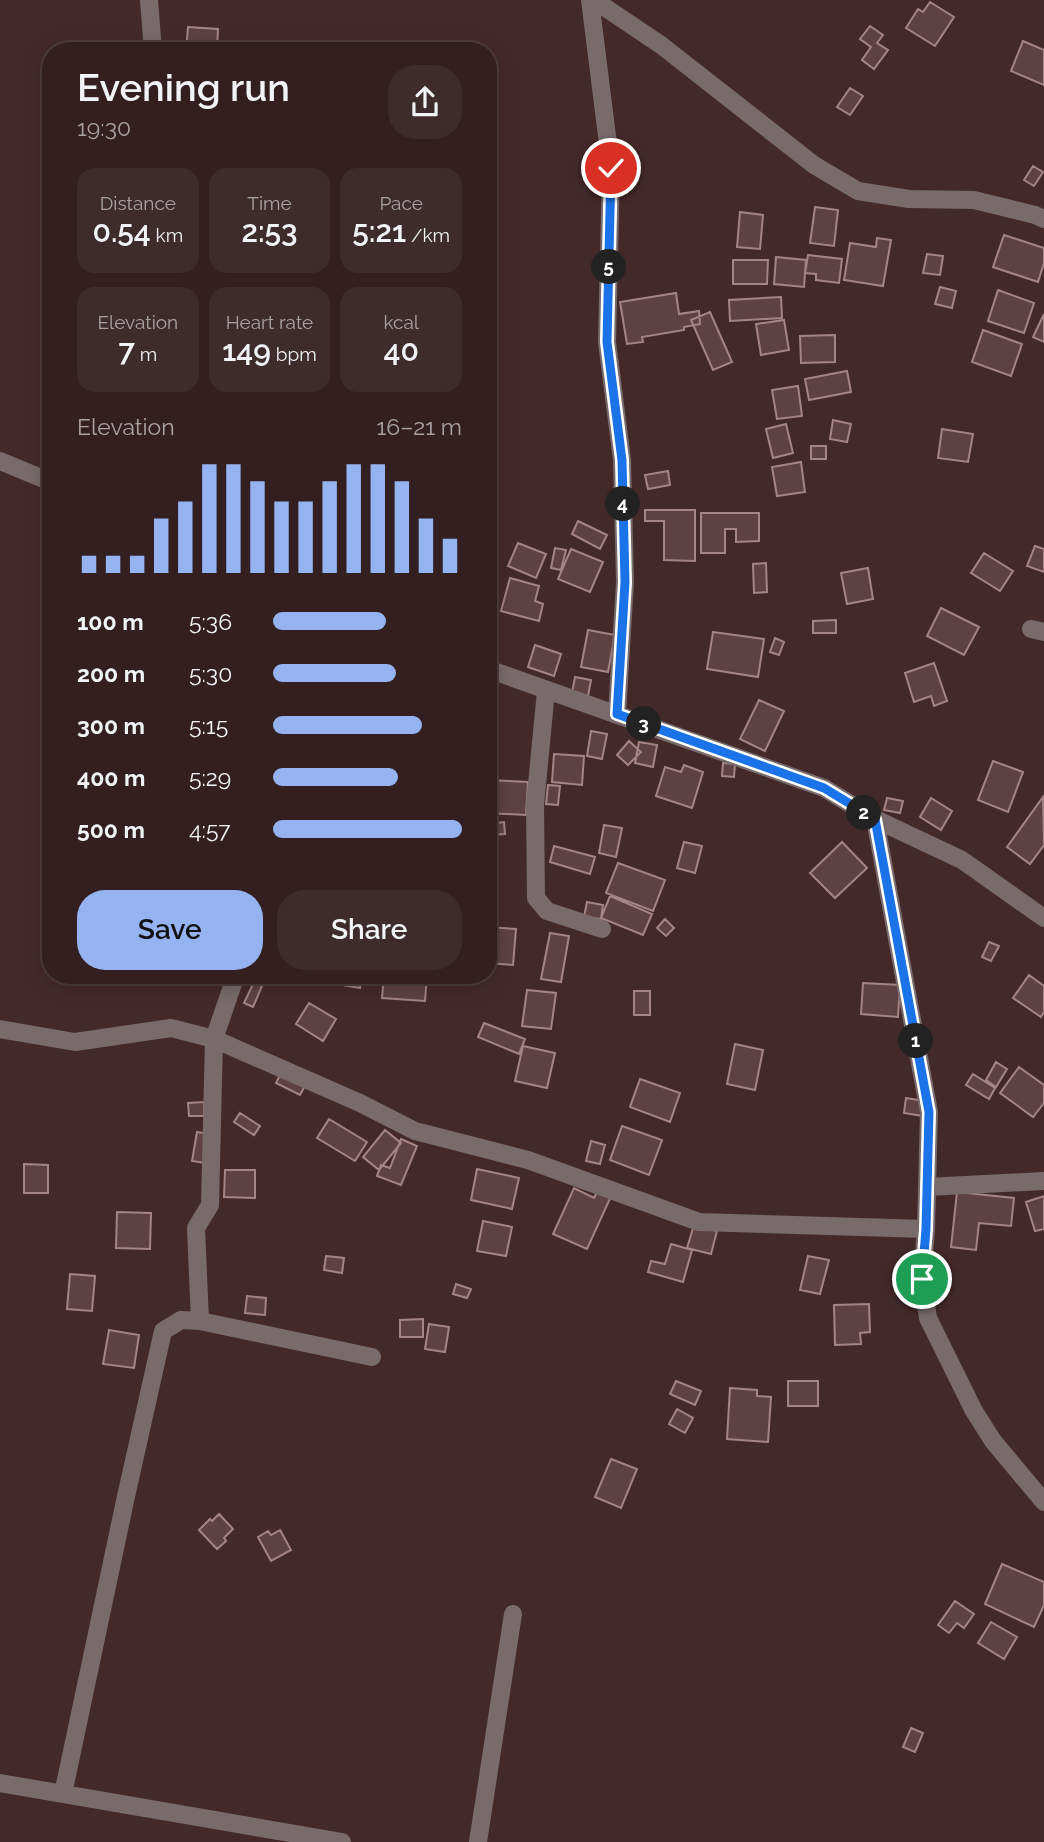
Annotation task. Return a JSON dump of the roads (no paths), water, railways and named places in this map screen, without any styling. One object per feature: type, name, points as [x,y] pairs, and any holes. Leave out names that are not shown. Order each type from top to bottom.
[{"type":"street","points":[[149,0],[152,42]]},
{"type":"street","points":[[592,0],[661,45],[814,165],[858,191],[909,199],[974,200],[1044,219]]},
{"type":"street","points":[[592,0],[611,168],[607,342],[622,460],[625,582],[617,714]]},
{"type":"street","points":[[0,461],[42,477]]},
{"type":"street","points":[[497,672],[824,788],[875,819],[962,860],[1044,918]]},
{"type":"street","points":[[546,691],[535,805],[536,898],[547,911],[603,929]]},
{"type":"street","points":[[875,819],[929,1112],[922,1279],[928,1318],[974,1411],[993,1441],[1044,1502]]},
{"type":"street","points":[[200,1321],[196,1228],[210,1205],[214,1039],[233,984]]},
{"type":"street","points":[[0,1029],[75,1041],[171,1028],[214,1039],[360,1103],[415,1132],[528,1160],[699,1222],[926,1229]]},
{"type":"street","points":[[927,1187],[1044,1181]]},
{"type":"street","points":[[63,1794],[163,1331],[181,1320],[200,1321],[372,1357]]},
{"type":"street","points":[[478,1842],[513,1614]]},
{"type":"street","points":[[0,1783],[342,1842]]}]
